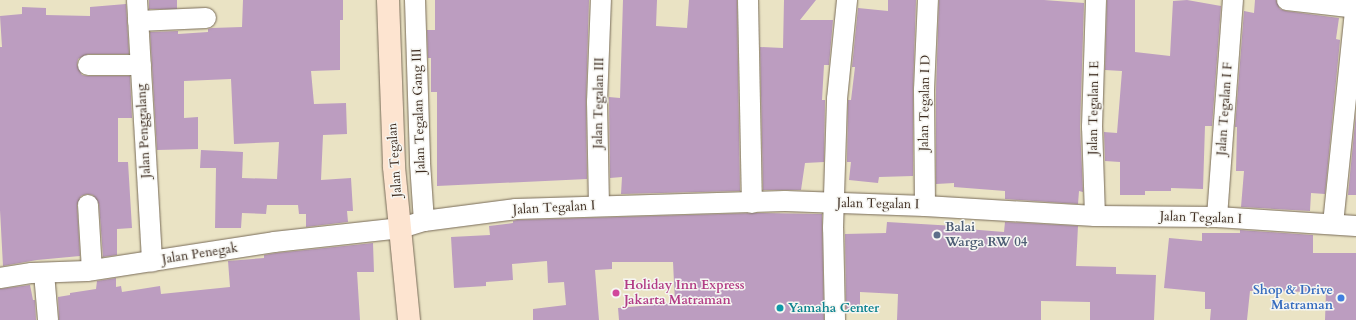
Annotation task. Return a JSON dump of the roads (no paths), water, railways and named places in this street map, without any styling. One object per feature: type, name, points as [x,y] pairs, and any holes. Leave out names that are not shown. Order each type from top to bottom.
[{"type":"street","name":"Jalan Penggalang","points":[[137,0],[152,262]]},
{"type":"street","name":"Jalan Tegalan","points":[[388,0],[394,167],[409,320]]},
{"type":"street","name":"Jalan Tegalan Gang III","points":[[415,0],[420,163],[424,221]]},
{"type":"street","name":"Jalan Tegalan III","points":[[599,206],[597,102],[601,0]]},
{"type":"street","points":[[748,0],[752,203]]},
{"type":"street","points":[[834,320],[833,228],[835,204],[837,99],[847,0]]},
{"type":"street","name":"Jalan Tegalan I D","points":[[925,206],[924,90],[928,0]]},
{"type":"street","name":"Jalan Tegalan I E","points":[[1095,216],[1092,127],[1096,0]]},
{"type":"street","name":"Jalan Tegalan I F","points":[[1217,217],[1233,0]]},
{"type":"street","points":[[1288,0],[1356,6],[1333,224]]},
{"type":"street","points":[[138,21],[206,18]]},
{"type":"street","points":[[88,65],[141,65]]},
{"type":"street","points":[[394,167],[420,163]]},
{"type":"street","name":"Jalan Tegalan I","points":[[401,228],[424,221],[516,209],[785,201],[835,204],[925,206],[1095,216],[1217,217],[1356,226]]},
{"type":"street","points":[[88,205],[92,270]]},
{"type":"street","name":"Jalan Penegak","points":[[0,277],[92,270],[152,262],[274,242],[401,228]]},
{"type":"street","points":[[44,273],[48,320]]},
{"type":"place","name":"Balai Warga RW 04","points":[[937,235]]},
{"type":"place","name":"Holiday Inn Express Jakarta Matraman","points":[[616,293]]},
{"type":"place","name":"Shop & Drive Matraman","points":[[1341,298]]},
{"type":"place","name":"Yamaha Center","points":[[780,308]]}]
